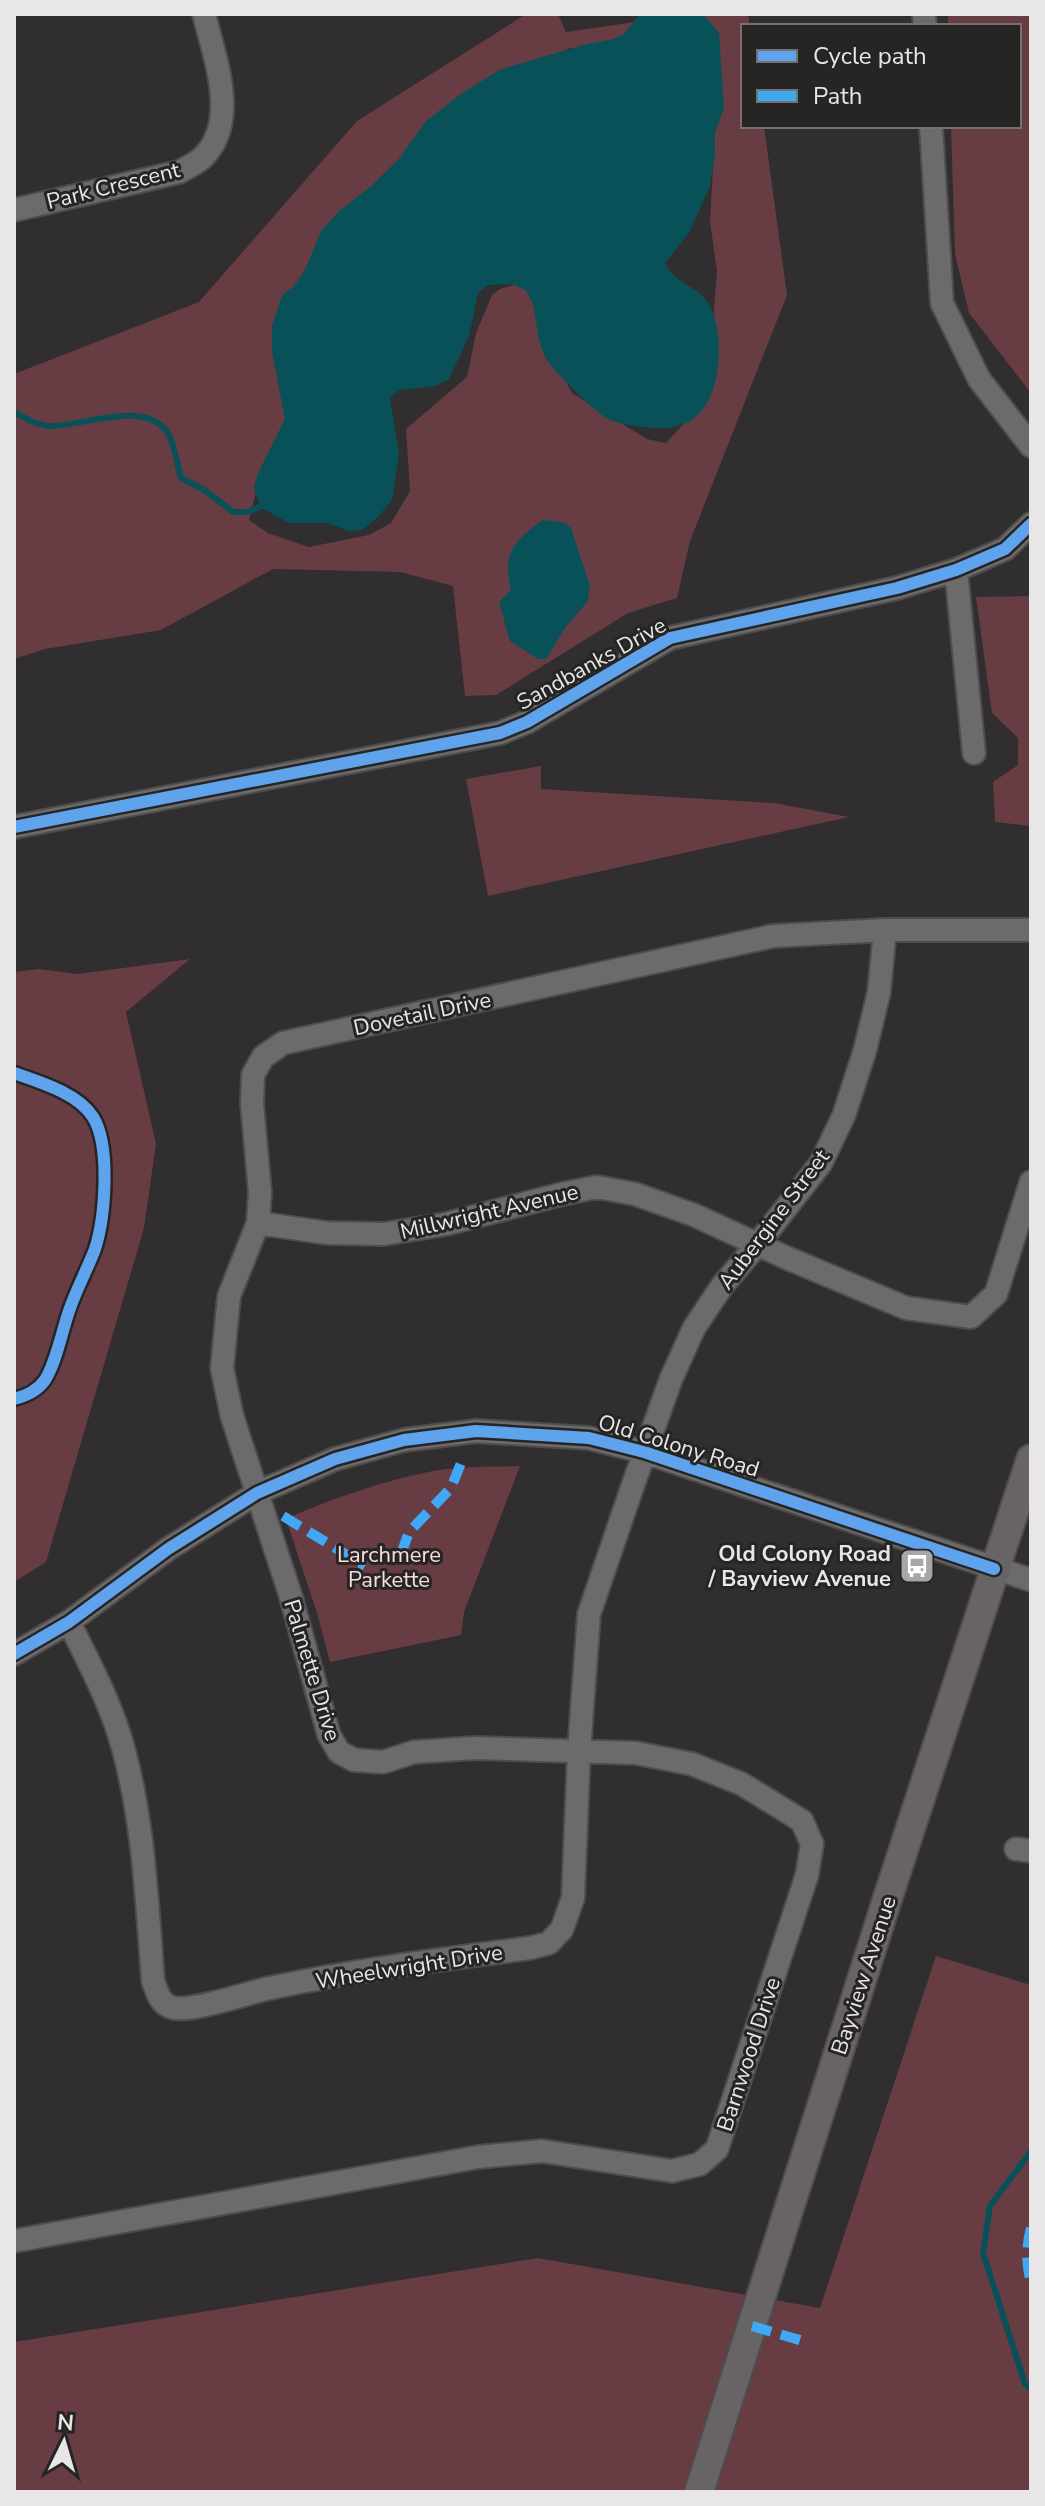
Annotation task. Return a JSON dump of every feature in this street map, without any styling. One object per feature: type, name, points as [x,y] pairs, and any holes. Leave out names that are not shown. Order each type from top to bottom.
[{"type":"main road","name":"Bayview Avenue","points":[[699,2492],[1031,1459]]},
{"type":"street","name":"Park Crescent","points":[[14,210],[179,172],[200,160],[213,144],[222,117],[222,88],[204,14]]},
{"type":"street","points":[[931,128],[942,303],[979,379],[1031,446]]},
{"type":"street","name":"Sandbanks Drive","points":[[14,827],[500,733],[527,722],[670,638],[897,588],[956,570],[1005,549],[1031,524]]},
{"type":"street","points":[[956,570],[974,753]]},
{"type":"street","name":"Dovetail Drive","points":[[257,1493],[232,1416],[222,1368],[229,1296],[258,1223],[260,1192],[252,1104],[253,1075],[263,1057],[283,1043],[773,936],[885,930],[1031,930]]},
{"type":"street","name":"Aubergine Street","points":[[644,1452],[694,1328],[722,1286],[821,1163],[844,1115],[865,1050],[879,992],[885,930]]},
{"type":"street","points":[[757,1245],[906,1308],[971,1317],[996,1294],[1031,1182]]},
{"type":"street","name":"Millwright Avenue","points":[[258,1223],[327,1233],[384,1234],[446,1224],[597,1187],[635,1194],[694,1215],[757,1245]]},
{"type":"street","name":"Old Colony Road","points":[[14,1654],[69,1622],[168,1549],[257,1493],[335,1459],[404,1440],[476,1431],[589,1438],[644,1452],[1031,1580]]},
{"type":"street","name":"Wheelwright Drive","points":[[69,1622],[99,1684],[123,1749],[141,1832],[153,1981],[160,2000],[173,2008],[194,2006],[374,1969],[549,1943],[562,1929],[573,1898],[589,1614],[644,1452]]},
{"type":"street","name":"Palmette Drive","points":[[257,1493],[291,1597],[329,1735],[339,1752],[354,1760],[383,1762],[414,1752],[475,1748],[579,1751]]},
{"type":"street","name":"Barnwood Drive","points":[[14,2241],[478,2157],[542,2151],[672,2171],[700,2164],[717,2149],[807,1875],[812,1844],[802,1821],[729,1779],[692,1764],[636,1753],[579,1751]]},
{"type":"green space","points":[[526,14],[558,14],[566,32],[649,20],[635,51],[569,48],[434,135],[327,227],[282,313],[295,402],[257,488],[249,520],[268,533],[309,547],[369,535],[391,523],[410,491],[406,429],[467,377],[476,333],[492,295],[500,289],[517,284],[540,300],[542,339],[572,393],[647,439],[666,443],[693,414],[712,336],[717,271],[710,222],[720,42],[702,14],[748,14],[750,24],[741,24],[741,128],[764,128],[787,295],[690,541],[677,598],[628,613],[496,695],[465,696],[453,586],[400,572],[273,569],[161,630],[45,649],[14,659],[14,374],[199,302],[357,121]]},
{"type":"green space","points":[[948,14],[1031,14],[1031,393],[969,313],[955,254],[951,128],[1021,128],[1021,24],[948,24]]},
{"type":"green space","points":[[1031,596],[1031,826],[995,822],[993,782],[1018,765],[1018,738],[992,713],[976,597]]},
{"type":"green space","points":[[541,766],[541,789],[774,803],[849,817],[488,896],[466,779]]},
{"type":"green space","points":[[190,959],[126,1012],[156,1144],[144,1228],[46,1562],[14,1582],[14,972],[39,969],[78,974]]},
{"type":"green space","name":"Larchmere Parkette","points":[[520,1466],[464,1612],[461,1635],[330,1662],[286,1519],[358,1491],[414,1475],[455,1468]]},
{"type":"green space","points":[[936,1956],[1031,1985],[1031,2492],[14,2492],[14,2342],[538,2258],[820,2308]]},
{"type":"water","points":[[640,14],[699,14],[707,18],[719,33],[724,108],[715,133],[710,186],[689,233],[665,263],[675,276],[707,300],[715,321],[718,369],[709,399],[701,412],[685,424],[667,428],[643,427],[608,419],[578,394],[546,358],[526,290],[512,284],[488,285],[478,293],[469,336],[449,379],[436,386],[399,390],[390,398],[399,454],[392,500],[377,518],[362,530],[349,531],[327,523],[289,523],[260,507],[254,487],[285,419],[272,352],[272,326],[282,295],[294,286],[305,270],[321,231],[339,211],[398,160],[426,121],[461,94],[499,70],[613,39],[624,34]]},
{"type":"water","points":[[542,520],[563,522],[571,528],[590,585],[588,601],[565,628],[546,659],[538,659],[510,641],[499,602],[511,590],[508,566],[513,549]]},
{"type":"waterway","points":[[14,412],[35,423],[49,426],[113,417],[146,418],[159,424],[169,435],[181,478],[203,489],[233,512],[247,512],[260,507]]},
{"type":"waterway","points":[[1031,2151],[990,2206],[983,2253],[1025,2384],[1031,2389]]},
{"type":"marked path","points":[[401,1554],[409,1532],[451,1488],[461,1463]]},
{"type":"marked path","points":[[283,1516],[365,1566]]},
{"type":"marked path","points":[[1031,2228],[1027,2255],[1031,2283]]},
{"type":"marked path","points":[[752,2326],[803,2341]]},
{"type":"cycle path","points":[[14,827],[500,733],[527,722],[670,638],[897,588],[956,570],[1005,549],[1031,524]]},
{"type":"cycle path","points":[[14,1073],[57,1089],[78,1101],[93,1117],[99,1130],[104,1163],[99,1236],[72,1303],[52,1365],[39,1387],[14,1399]]},
{"type":"cycle path","points":[[14,1654],[69,1622],[168,1549],[257,1493],[335,1459],[404,1440],[476,1431],[589,1438],[644,1452],[994,1569]]},
{"type":"place","name":"Old Colony Road / Bayview Avenue","points":[[917,1566]]}]
